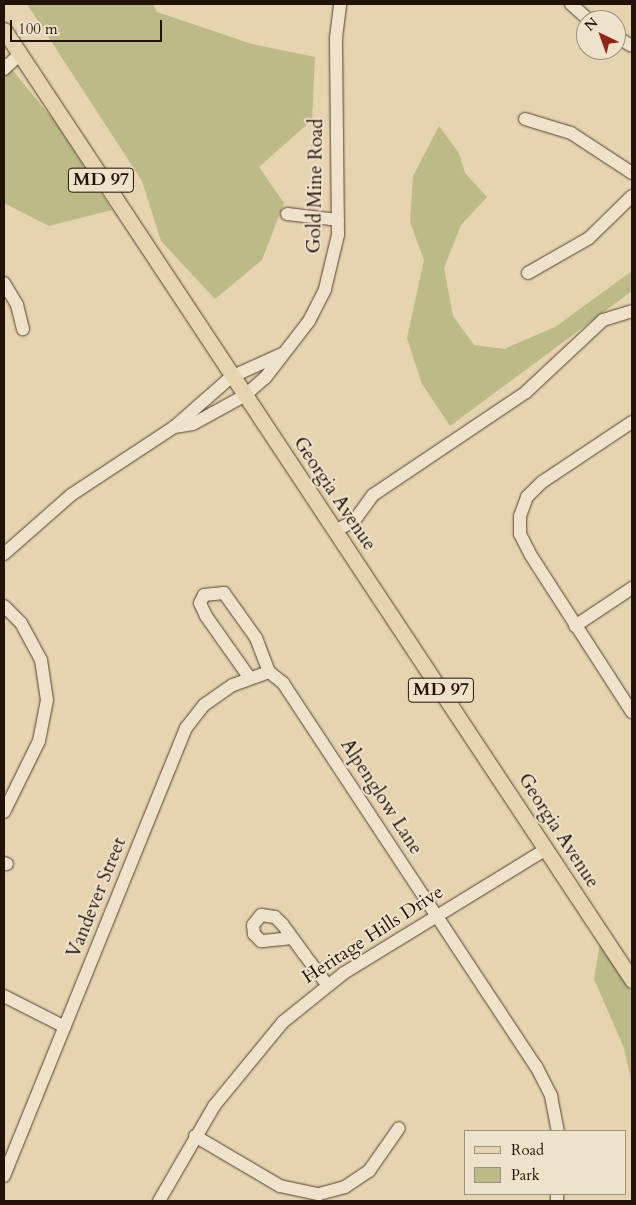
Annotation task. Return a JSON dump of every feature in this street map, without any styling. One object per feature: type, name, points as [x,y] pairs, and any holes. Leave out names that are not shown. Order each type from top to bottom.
[{"type":"main road","name":"Georgia Avenue","points":[[4,30],[231,377],[632,980]]},
{"type":"street","name":"Gold Mine Road","points":[[174,428],[192,424],[244,396],[277,366],[282,354],[309,321],[325,289],[338,220],[336,38],[340,4]]},
{"type":"street","points":[[4,69],[20,54]]},
{"type":"street","points":[[525,119],[571,134],[632,173]]},
{"type":"street","points":[[528,273],[589,238],[632,196]]},
{"type":"street","points":[[286,214],[338,220]]},
{"type":"street","points":[[4,283],[17,305],[23,328]]},
{"type":"street","points":[[335,531],[354,521],[373,495],[526,392],[603,320],[632,311]]},
{"type":"street","name":"Gold Mine Road","points":[[4,554],[71,495],[174,428],[231,377],[282,354]]},
{"type":"street","points":[[632,422],[542,482],[527,497],[520,516],[520,534],[530,554],[632,712]]},
{"type":"street","points":[[576,626],[632,588]]},
{"type":"street","name":"Alpenglow Lane","points":[[249,677],[206,616],[200,603],[204,595],[224,593],[256,638],[268,672],[283,683],[536,1066],[551,1096],[558,1130]]},
{"type":"street","points":[[4,606],[25,629],[41,660],[47,700],[40,741],[4,812]]},
{"type":"street","name":"Vandever Street","points":[[4,1176],[186,728],[204,706],[249,677],[268,672]]},
{"type":"street","name":"Heritage Hills Drive","points":[[159,1201],[196,1136],[265,1039],[327,985],[546,849]]},
{"type":"street","points":[[292,938],[327,985]]},
{"type":"street","points":[[4,996],[65,1027]]},
{"type":"street","points":[[196,1136],[280,1186],[319,1194],[345,1187],[369,1171],[399,1128]]},
{"type":"green space","points":[[27,4],[153,4],[157,12],[252,44],[315,57],[312,120],[259,167],[284,203],[262,260],[215,299],[161,241],[142,181]]},
{"type":"green space","points":[[4,60],[56,123],[112,210],[49,226],[4,203]]},
{"type":"green space","points":[[439,126],[459,153],[465,173],[487,197],[461,225],[444,268],[453,316],[474,345],[504,349],[555,327],[632,271],[632,291],[450,426],[422,384],[407,338],[424,260],[410,222],[413,176]]},
{"type":"green space","points":[[600,943],[632,993],[632,1084],[624,1048],[594,979]]}]
